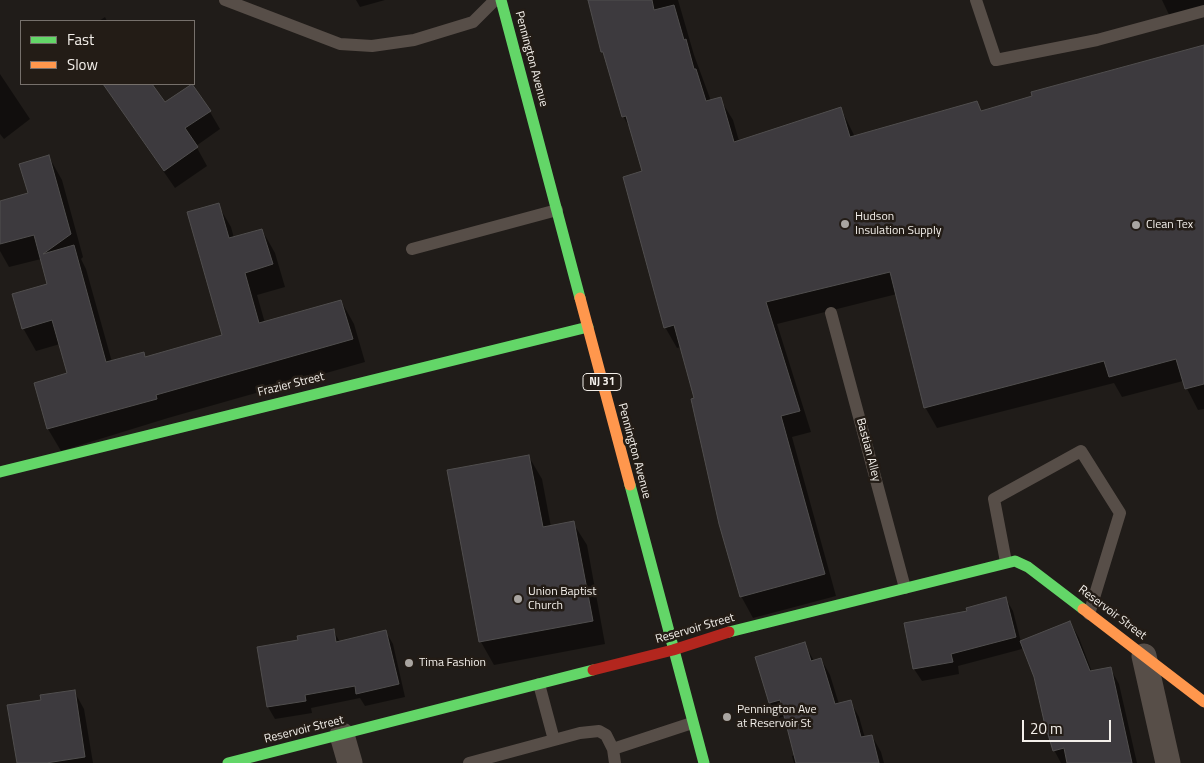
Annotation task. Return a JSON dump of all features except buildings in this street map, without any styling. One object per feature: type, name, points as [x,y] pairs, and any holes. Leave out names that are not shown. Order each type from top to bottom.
[{"type":"street","name":"Pennington Avenue","points":[[501,0],[704,763]]},
{"type":"street","name":"Frazier Street","points":[[0,472],[588,327]]},
{"type":"street","name":"Reservoir Street","points":[[228,763],[673,650],[711,637],[1015,561],[1028,567],[1204,702]]},
{"type":"street","points":[[1144,656],[1168,763]]},
{"type":"street","points":[[342,735],[350,763]]},
{"type":"lane","points":[[226,0],[340,44],[372,46],[414,40],[473,22],[495,0]]},
{"type":"lane","points":[[976,0],[996,60],[1097,40],[1204,11]]},
{"type":"lane","points":[[412,249],[557,210]]},
{"type":"lane","name":"Bastian Alley","points":[[831,313],[905,588]]},
{"type":"lane","points":[[1006,562],[994,499],[1081,451],[1120,513],[1090,614]]},
{"type":"lane","points":[[539,684],[554,740]]},
{"type":"lane","points":[[613,749],[692,723]]},
{"type":"lane","points":[[468,763],[554,740],[599,731],[606,735],[613,749],[615,763]]},
{"type":"traffic: fast","points":[[501,0],[580,298]]},
{"type":"traffic: fast","points":[[0,472],[588,327]]},
{"type":"traffic: fast","points":[[630,485],[704,763]]},
{"type":"traffic: fast","points":[[729,632],[1015,561],[1028,567],[1083,609]]},
{"type":"traffic: fast","points":[[228,763],[593,670]]},
{"type":"traffic: slow","points":[[580,298],[630,485]]},
{"type":"traffic: slow","points":[[1083,609],[1204,702]]},
{"type":"traffic: jam","points":[[593,670],[673,650],[729,632]]},
{"type":"place","name":"Hudson Insulation Supply","points":[[845,224]]},
{"type":"place","name":"Clean Tex","points":[[1136,225]]},
{"type":"place","name":"Union Baptist Church","points":[[518,599]]},
{"type":"place","name":"Tima Fashion","points":[[409,663]]},
{"type":"place","name":"Pennington Ave at Reservoir St","points":[[727,717]]}]
